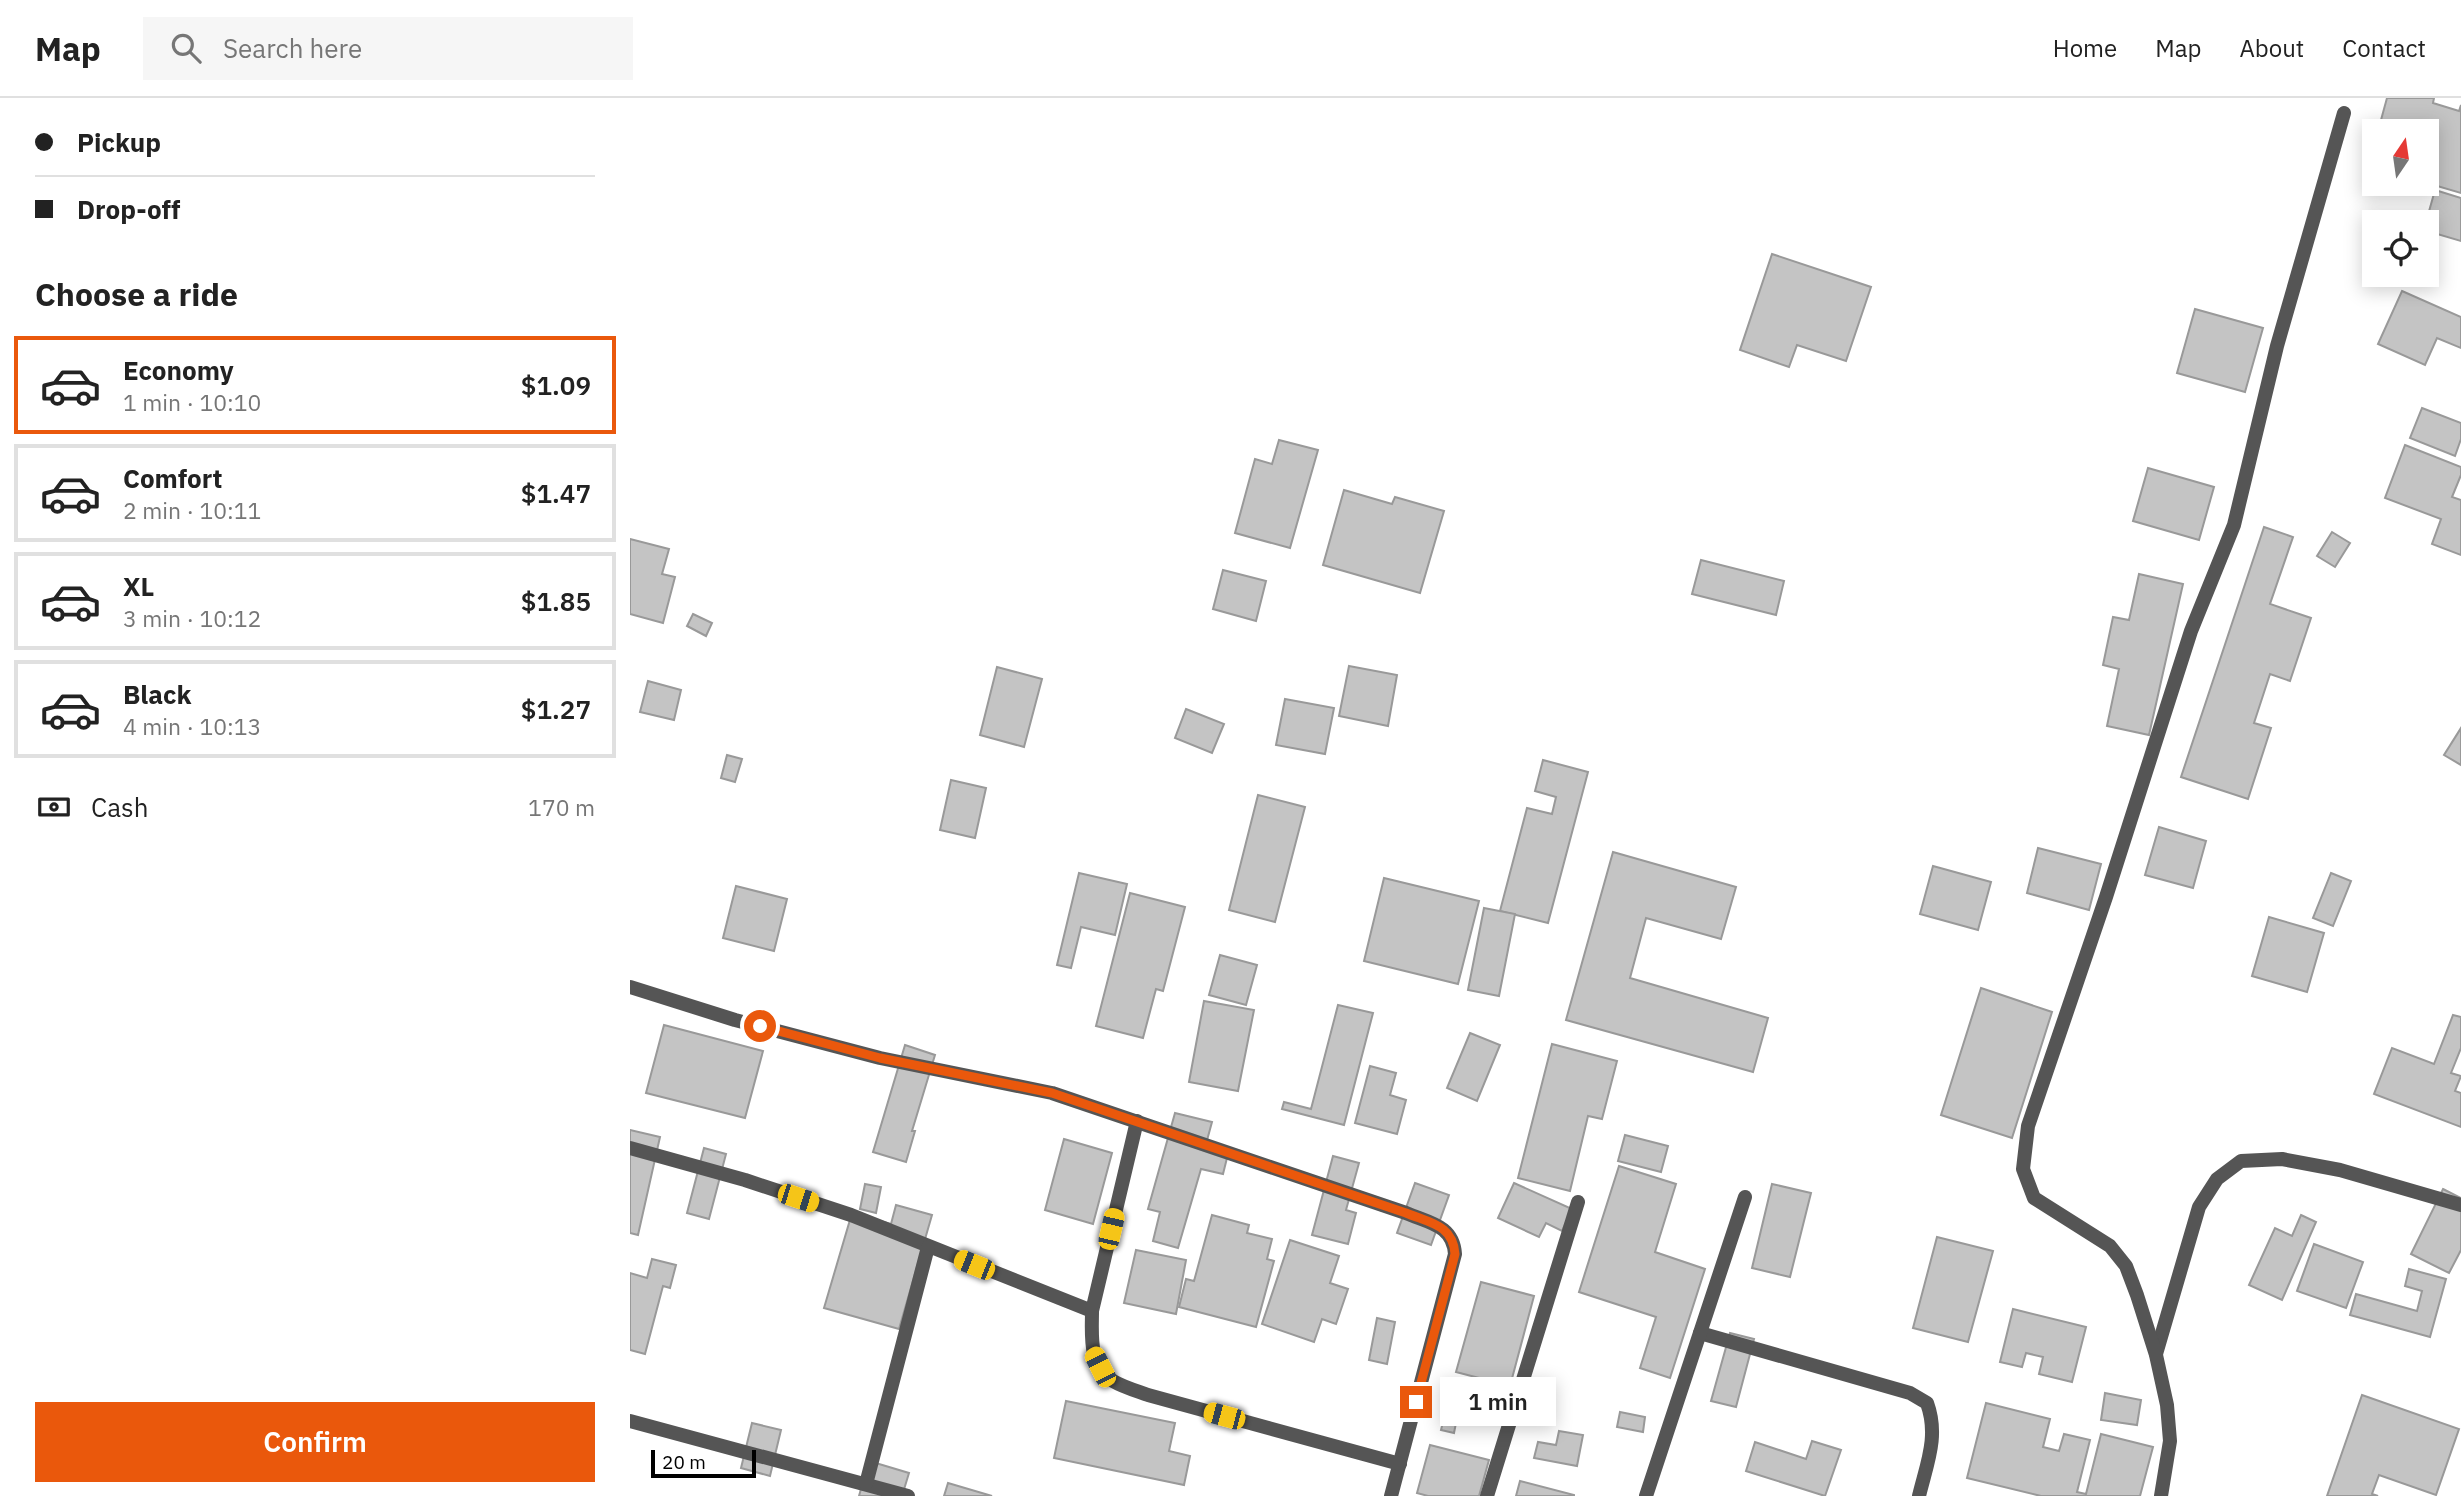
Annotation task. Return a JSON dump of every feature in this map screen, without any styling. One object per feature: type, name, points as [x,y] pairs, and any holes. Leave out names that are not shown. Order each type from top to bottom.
[{"type":"street","points":[[2161,1496],[2170,1441],[2167,1405],[2156,1355],[2126,1266],[2110,1246],[2034,1198],[2023,1169],[2028,1126],[2106,897],[2191,631],[2234,525],[2277,346],[2344,113]]},
{"type":"street","points":[[630,987],[735,1020],[880,1058],[1052,1093],[1406,1213],[1443,1229],[1454,1240],[1455,1254],[1391,1496]]},
{"type":"street","points":[[1137,1121],[1092,1311],[1092,1351],[1100,1367],[1112,1380],[1148,1395],[1400,1464]]},
{"type":"street","points":[[630,1148],[759,1184],[851,1215],[1092,1311]]},
{"type":"street","points":[[2156,1355],[2199,1207],[2217,1179],[2241,1161],[2282,1159],[2340,1170],[2461,1205]]},
{"type":"street","points":[[1646,1496],[1745,1196]]},
{"type":"street","points":[[1487,1496],[1578,1202]]},
{"type":"street","points":[[866,1484],[928,1247]]},
{"type":"street","points":[[1700,1334],[1910,1393],[1927,1403],[1933,1419],[1932,1444],[1919,1496]]},
{"type":"street","points":[[630,1421],[908,1496]]},
{"type":"building","points":[[2387,98],[2434,98],[2433,103],[2459,111],[2461,105],[2461,193],[2440,187],[2440,119],[2381,119]]},
{"type":"building","points":[[2440,192],[2461,198],[2461,241],[2439,235],[2439,210],[2429,210],[2433,196],[2440,196]]},
{"type":"building","points":[[1772,254],[1871,287],[1846,361],[1797,345],[1789,367],[1740,350]]},
{"type":"building","points":[[2402,291],[2461,317],[2461,348],[2437,338],[2425,365],[2378,344]]},
{"type":"building","points":[[2195,309],[2263,328],[2245,392],[2177,373]]},
{"type":"building","points":[[2422,408],[2461,423],[2461,439],[2455,456],[2410,438]]},
{"type":"building","points":[[1279,440],[1318,450],[1290,548],[1235,533],[1255,459],[1272,464]]},
{"type":"building","points":[[2405,445],[2461,467],[2461,475],[2452,497],[2461,500],[2461,555],[2432,544],[2441,519],[2385,498]]},
{"type":"building","points":[[2148,468],[2214,487],[2199,540],[2133,521]]},
{"type":"building","points":[[1344,490],[1392,504],[1395,497],[1444,511],[1420,593],[1323,565]]},
{"type":"building","points":[[2264,527],[2293,537],[2270,604],[2311,618],[2290,681],[2270,674],[2254,723],[2271,728],[2248,799],[2181,777]]},
{"type":"building","points":[[2332,532],[2350,543],[2335,567],[2317,556]]},
{"type":"building","points":[[630,539],[669,549],[662,574],[675,577],[663,623],[630,614]]},
{"type":"building","points":[[1701,560],[1784,581],[1776,615],[1692,594]]},
{"type":"building","points":[[1223,570],[1266,581],[1256,621],[1213,609]]},
{"type":"building","points":[[2139,574],[2183,584],[2149,735],[2107,726],[2119,669],[2103,665],[2113,617],[2129,620]]},
{"type":"building","points":[[693,614],[712,623],[706,636],[687,626]]},
{"type":"building","points":[[1349,666],[1397,675],[1388,726],[1339,716]]},
{"type":"building","points":[[997,667],[1042,679],[1024,747],[980,735]]},
{"type":"building","points":[[648,681],[681,690],[674,720],[640,712]]},
{"type":"building","points":[[1285,699],[1334,708],[1325,754],[1276,745]]},
{"type":"building","points":[[1186,709],[1224,724],[1212,753],[1175,738]]},
{"type":"building","points":[[2461,728],[2461,765],[2444,755]]},
{"type":"building","points":[[727,755],[742,759],[735,782],[721,778]]},
{"type":"building","points":[[1543,760],[1588,772],[1548,923],[1500,911],[1527,808],[1552,814],[1556,797],[1535,791]]},
{"type":"building","points":[[951,780],[986,788],[975,838],[940,830]]},
{"type":"building","points":[[1258,795],[1305,807],[1275,922],[1229,910]]},
{"type":"building","points":[[2159,827],[2206,841],[2193,888],[2145,875]]},
{"type":"building","points":[[2038,848],[2101,864],[2089,910],[2027,893]]},
{"type":"building","points":[[1613,852],[1736,887],[1721,939],[1646,918],[1630,978],[1768,1018],[1753,1072],[1566,1020]]},
{"type":"building","points":[[1933,866],[1991,882],[1978,930],[1920,914]]},
{"type":"building","points":[[1079,873],[1127,884],[1115,935],[1081,927],[1071,968],[1057,965]]},
{"type":"building","points":[[2331,873],[2351,881],[2333,926],[2313,918]]},
{"type":"building","points":[[1384,878],[1479,901],[1458,984],[1364,961]]},
{"type":"building","points":[[736,886],[787,899],[774,951],[723,938]]},
{"type":"building","points":[[1130,893],[1185,907],[1163,991],[1156,989],[1143,1038],[1096,1026]]},
{"type":"building","points":[[1484,908],[1515,914],[1499,996],[1468,990]]},
{"type":"building","points":[[2269,917],[2324,933],[2307,992],[2252,976]]},
{"type":"building","points":[[1220,955],[1257,965],[1246,1005],[1209,995]]},
{"type":"building","points":[[1981,988],[2052,1012],[2012,1138],[1941,1115]]},
{"type":"building","points":[[1204,1001],[1254,1010],[1238,1091],[1189,1082]]},
{"type":"building","points":[[1338,1005],[1373,1013],[1344,1125],[1282,1109],[1284,1102],[1311,1109]]},
{"type":"building","points":[[2453,1015],[2461,1017],[2461,1048],[2451,1073],[2461,1076],[2455,1091],[2461,1093],[2461,1127],[2374,1094],[2392,1048],[2434,1064]]},
{"type":"building","points":[[664,1025],[763,1051],[745,1118],[646,1093]]},
{"type":"building","points":[[1470,1033],[1500,1045],[1477,1101],[1447,1088]]},
{"type":"building","points":[[1552,1044],[1617,1061],[1602,1119],[1588,1116],[1570,1191],[1518,1178]]},
{"type":"building","points":[[905,1045],[935,1055],[912,1131],[915,1131],[906,1162],[873,1152]]},
{"type":"building","points":[[1370,1066],[1396,1073],[1390,1095],[1406,1100],[1397,1134],[1355,1123]]},
{"type":"building","points":[[1175,1113],[1212,1122],[1206,1144],[1229,1150],[1223,1174],[1201,1169],[1178,1248],[1153,1241],[1160,1212],[1148,1209]]},
{"type":"building","points":[[630,1130],[660,1137],[638,1235],[630,1233]]},
{"type":"building","points":[[1625,1135],[1668,1146],[1661,1172],[1618,1161]]},
{"type":"building","points":[[1064,1139],[1112,1153],[1093,1224],[1045,1210]]},
{"type":"building","points":[[704,1148],[726,1154],[709,1219],[687,1213]]},
{"type":"building","points":[[1333,1156],[1359,1163],[1346,1210],[1356,1213],[1348,1244],[1312,1235]]},
{"type":"building","points":[[1619,1166],[1676,1184],[1655,1252],[1705,1269],[1670,1378],[1640,1368],[1656,1317],[1579,1292]]},
{"type":"building","points":[[1415,1183],[1449,1195],[1431,1245],[1397,1233]]},
{"type":"building","points":[[1514,1183],[1572,1209],[1562,1231],[1546,1223],[1539,1237],[1498,1218]]},
{"type":"building","points":[[865,1184],[881,1187],[876,1213],[860,1209]]},
{"type":"building","points":[[1772,1184],[1811,1193],[1790,1277],[1752,1268]]},
{"type":"building","points":[[2443,1189],[2461,1198],[2461,1250],[2449,1273],[2411,1254]]},
{"type":"building","points":[[896,1205],[932,1215],[899,1329],[824,1308],[852,1213],[891,1224]]},
{"type":"building","points":[[1212,1215],[1249,1225],[1247,1233],[1272,1239],[1267,1259],[1274,1261],[1256,1327],[1179,1307],[1186,1279],[1194,1281]]},
{"type":"building","points":[[2301,1215],[2316,1222],[2282,1300],[2249,1285],[2275,1228],[2292,1236]]},
{"type":"building","points":[[1937,1237],[1993,1251],[1968,1342],[1913,1328]]},
{"type":"building","points":[[1290,1240],[1339,1256],[1330,1283],[1348,1289],[1336,1324],[1322,1319],[1314,1342],[1262,1324]]},
{"type":"building","points":[[2314,1244],[2363,1262],[2346,1308],[2297,1291]]},
{"type":"building","points":[[1136,1250],[1186,1260],[1176,1314],[1124,1303]]},
{"type":"building","points":[[652,1259],[676,1265],[670,1288],[663,1286],[645,1354],[630,1350],[630,1273],[647,1278]]},
{"type":"building","points":[[2409,1269],[2446,1279],[2430,1337],[2350,1315],[2356,1294],[2417,1311],[2422,1291],[2405,1286]]},
{"type":"building","points":[[1481,1282],[1534,1296],[1510,1386],[1456,1372]]},
{"type":"building","points":[[2013,1309],[2086,1327],[2072,1382],[2039,1374],[2043,1357],[2026,1353],[2022,1367],[2000,1362]]},
{"type":"building","points":[[1377,1318],[1395,1322],[1387,1364],[1369,1360]]},
{"type":"building","points":[[1730,1333],[1754,1339],[1736,1407],[1711,1401]]},
{"type":"building","points":[[2105,1393],[2141,1400],[2137,1425],[2101,1420]]},
{"type":"building","points":[[2362,1395],[2459,1429],[2436,1495],[2379,1475],[2372,1494],[2378,1496],[2327,1496]]},
{"type":"building","points":[[1066,1401],[1175,1423],[1169,1451],[1190,1456],[1184,1485],[1054,1458]]},
{"type":"building","points":[[1986,1403],[2050,1419],[2043,1447],[2059,1451],[2064,1434],[2090,1440],[2077,1492],[2086,1494],[2101,1434],[2153,1447],[2140,1496],[2041,1496],[1967,1478]]},
{"type":"building","points":[[1446,1410],[1458,1413],[1454,1433],[1441,1430]]},
{"type":"building","points":[[1620,1412],[1645,1417],[1643,1432],[1617,1427]]},
{"type":"building","points":[[752,1423],[781,1430],[770,1476],[741,1468]]},
{"type":"building","points":[[1559,1431],[1583,1435],[1577,1466],[1534,1458],[1538,1442],[1556,1445]]},
{"type":"building","points":[[1812,1441],[1841,1450],[1825,1496],[1746,1471],[1755,1442],[1806,1459]]},
{"type":"building","points":[[1430,1445],[1489,1460],[1479,1496],[1428,1496],[1417,1493]]},
{"type":"building","points":[[869,1461],[909,1473],[902,1496],[859,1496]]},
{"type":"building","points":[[1520,1481],[1574,1495],[1574,1496],[1516,1496]]},
{"type":"building","points":[[948,1483],[992,1496],[944,1496]]},
{"type":"route","points":[[760,1026],[880,1058],[1052,1093],[1406,1213],[1443,1229],[1454,1240],[1455,1254],[1416,1402]]}]
